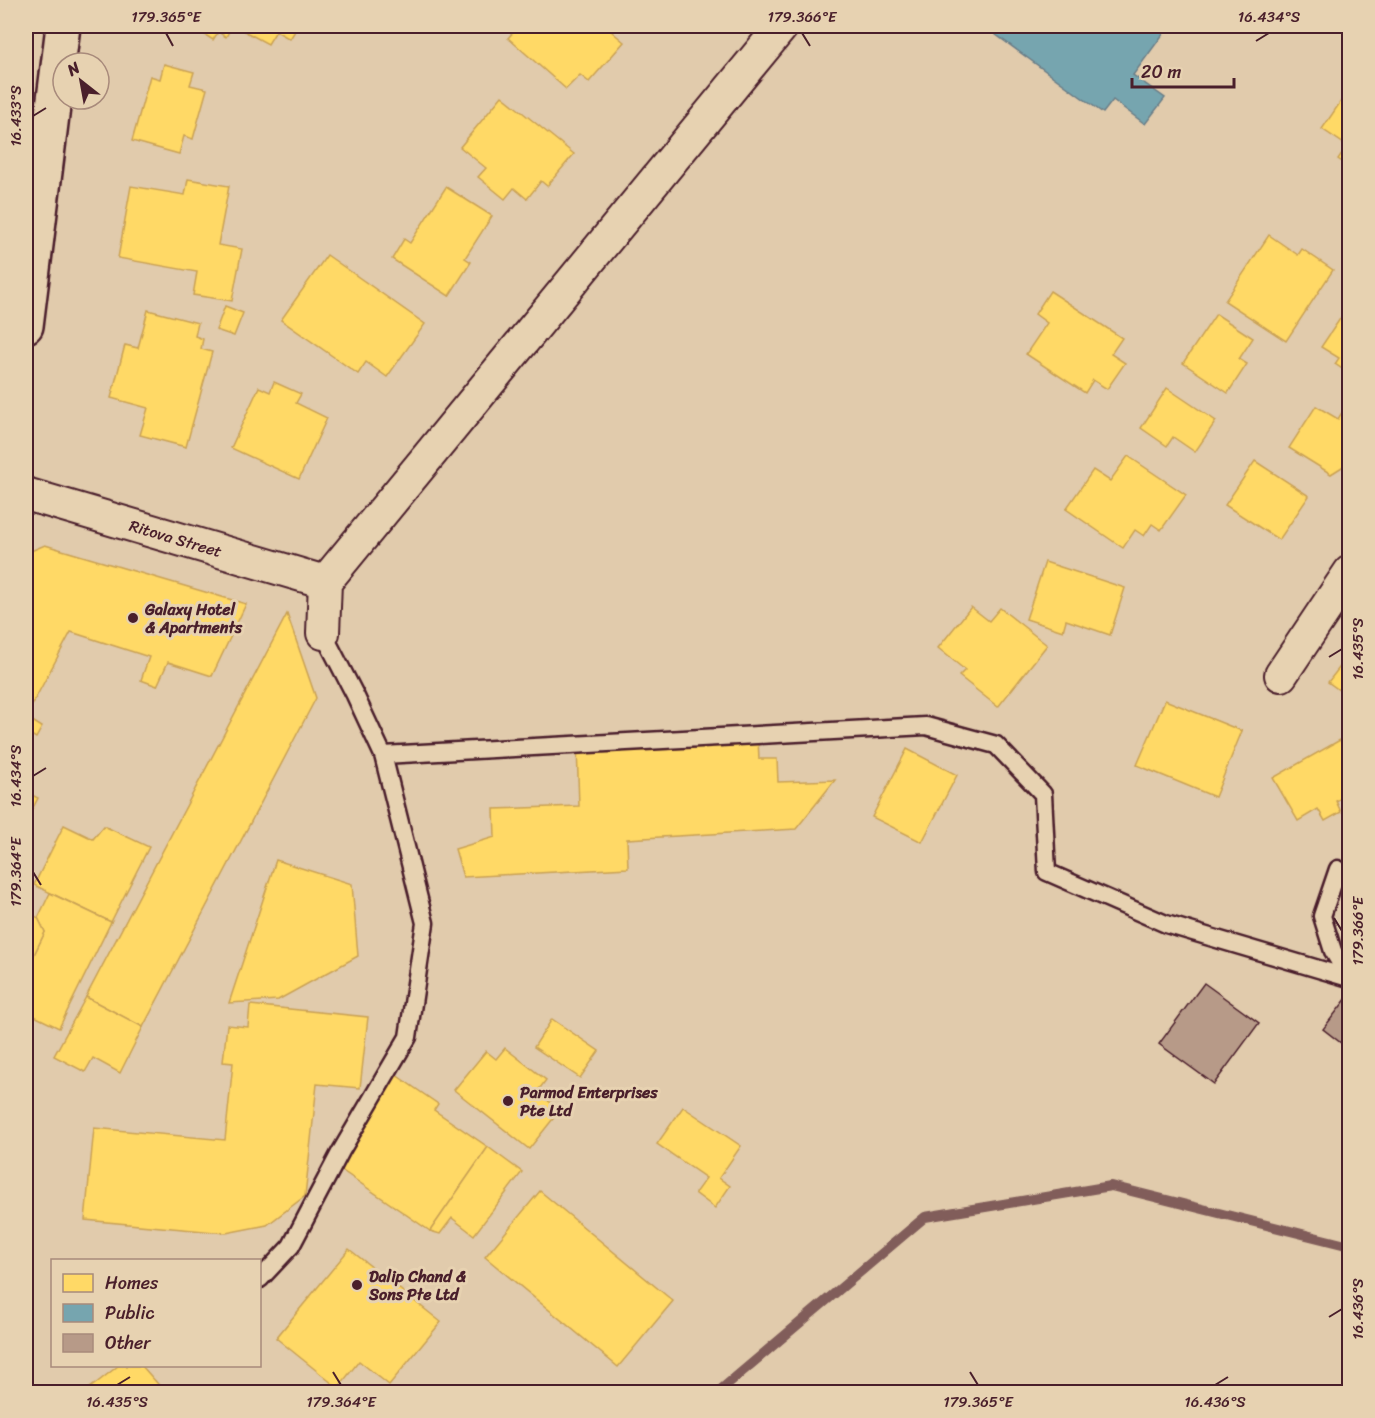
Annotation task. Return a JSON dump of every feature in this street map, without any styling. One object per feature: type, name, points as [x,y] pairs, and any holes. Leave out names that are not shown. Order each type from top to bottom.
[{"type":"main road","points":[[26,326],[63,26]]},
{"type":"street","points":[[323,633],[325,582],[783,26]]},
{"type":"street","name":"Ritova Street","points":[[26,494],[325,582]]},
{"type":"street","points":[[1281,675],[1350,572]]},
{"type":"lane","points":[[261,1278],[291,1246],[341,1151],[408,1037],[424,923],[383,754],[356,695],[323,633]]},
{"type":"lane","points":[[383,754],[926,726],[996,745],[1042,794],[1047,872],[1166,924],[1349,978],[1333,951],[1322,916],[1338,869]]},
{"type":"building: Homes","points":[[191,26],[222,26],[213,40]]},
{"type":"building: Homes","points":[[222,26],[232,26],[226,37],[218,32]]},
{"type":"building: Homes","points":[[235,26],[298,26],[290,39],[276,31],[268,44]]},
{"type":"building: Homes","points":[[519,26],[605,26],[624,42],[589,82],[580,75],[566,89],[508,38]]},
{"type":"building: Homes","points":[[164,64],[194,72],[190,85],[207,89],[193,139],[184,136],[179,154],[132,141],[150,76],[160,79]]},
{"type":"building: Homes","points":[[1350,88],[1350,167],[1338,159],[1347,146],[1322,129]]},
{"type":"building: Homes","points":[[502,96],[574,154],[547,186],[541,181],[527,199],[514,188],[505,199],[478,177],[486,168],[460,147]]},
{"type":"building: Homes","points":[[188,179],[229,186],[218,245],[242,249],[232,301],[193,295],[197,272],[118,258],[131,186],[185,195]]},
{"type":"building: Homes","points":[[446,187],[492,216],[465,258],[471,262],[449,296],[392,259],[404,239],[410,243]]},
{"type":"building: Homes","points":[[1269,235],[1298,255],[1302,249],[1333,270],[1286,341],[1225,301]]},
{"type":"building: Homes","points":[[327,255],[425,324],[387,377],[366,362],[358,374],[281,320]]},
{"type":"building: Homes","points":[[1050,291],[1122,338],[1111,354],[1125,363],[1107,389],[1093,380],[1085,393],[1026,354],[1047,323],[1035,314]]},
{"type":"building: Homes","points":[[1350,304],[1350,374],[1335,364],[1339,358],[1321,347]]},
{"type":"building: Homes","points":[[225,306],[243,313],[234,336],[216,330]]},
{"type":"building: Homes","points":[[148,310],[198,323],[195,336],[203,339],[201,349],[212,352],[186,447],[140,435],[148,408],[111,398],[125,345],[138,348]]},
{"type":"building: Homes","points":[[1216,314],[1253,338],[1239,359],[1247,364],[1228,393],[1183,363]]},
{"type":"building: Homes","points":[[274,382],[301,394],[296,403],[327,418],[299,479],[231,448],[259,387],[270,392]]},
{"type":"building: Homes","points":[[1167,388],[1216,421],[1195,452],[1173,437],[1167,446],[1141,428]]},
{"type":"building: Homes","points":[[1316,406],[1338,419],[1346,406],[1350,409],[1350,462],[1331,474],[1289,448]]},
{"type":"building: Homes","points":[[1128,456],[1186,495],[1161,530],[1152,524],[1144,536],[1135,530],[1123,548],[1066,509],[1093,470],[1110,481]]},
{"type":"building: Homes","points":[[1255,461],[1309,496],[1279,540],[1225,505]]},
{"type":"building: Homes","name":"Galaxy Hotel & Apartments","points":[[45,545],[246,604],[212,676],[168,662],[157,686],[141,680],[149,657],[71,632],[26,716],[26,553]]},
{"type":"building: Homes","points":[[1045,562],[1125,588],[1110,635],[1066,620],[1063,631],[1026,619]]},
{"type":"building: Homes","points":[[971,607],[989,621],[1000,608],[1047,645],[998,707],[959,676],[965,670],[938,648]]},
{"type":"building: Homes","points":[[287,614],[316,698],[143,1027],[86,997]]},
{"type":"building: Homes","points":[[1350,654],[1350,698],[1328,682]]},
{"type":"building: Homes","points":[[1165,700],[1242,731],[1215,797],[1137,765]]},
{"type":"building: Homes","points":[[26,717],[42,727],[36,738],[26,732]]},
{"type":"building: Homes","points":[[758,739],[759,759],[777,759],[778,782],[835,780],[796,829],[627,839],[628,868],[463,877],[455,849],[495,837],[494,809],[579,806],[577,746]]},
{"type":"building: Homes","points":[[1340,740],[1350,755],[1350,793],[1336,801],[1341,812],[1325,821],[1318,809],[1298,821],[1273,778]]},
{"type":"building: Homes","points":[[907,749],[957,775],[922,842],[872,817]]},
{"type":"building: Homes","points":[[26,792],[38,798],[26,821]]},
{"type":"building: Homes","points":[[64,825],[93,839],[104,826],[149,847],[111,922],[34,885]]},
{"type":"building: Homes","points":[[276,860],[352,884],[358,956],[278,1000],[229,1003]]},
{"type":"building: Homes","points":[[50,893],[111,922],[59,1028],[26,1012],[26,971],[45,932],[38,918]]},
{"type":"building: Homes","points":[[26,910],[38,918],[45,932],[26,971]]},
{"type":"building: Homes","points":[[86,997],[143,1027],[120,1073],[93,1058],[85,1072],[54,1056]]},
{"type":"building: Homes","points":[[250,1005],[368,1017],[360,1088],[317,1084],[305,1196],[267,1225],[226,1233],[85,1220],[94,1128],[225,1140],[233,1063],[223,1062],[227,1025],[248,1027]]},
{"type":"building: Homes","points":[[552,1019],[599,1051],[580,1078],[534,1047]]},
{"type":"building: Homes","name":"Parmod Enterprises Pte Ltd","points":[[505,1048],[546,1080],[537,1092],[560,1110],[529,1149],[454,1090],[486,1051],[496,1059]]},
{"type":"building: Homes","points":[[396,1075],[438,1104],[434,1110],[488,1147],[430,1231],[334,1165]]},
{"type":"building: Homes","points":[[683,1107],[741,1146],[719,1178],[730,1186],[715,1208],[695,1193],[706,1178],[657,1144]]},
{"type":"building: Homes","points":[[488,1147],[522,1172],[474,1235],[452,1218],[440,1234],[430,1231]]},
{"type":"building: Homes","points":[[540,1191],[673,1301],[618,1367],[485,1257]]},
{"type":"building: Homes","name":"Dalip Chand & Sons Pte Ltd","points":[[349,1249],[441,1322],[389,1385],[359,1361],[338,1388],[276,1338]]},
{"type":"building: Homes","points":[[117,1367],[143,1367],[165,1392],[85,1392]]},
{"type":"building: Public","points":[[991,26],[1169,26],[1133,75],[1165,98],[1145,124],[1113,100],[1103,113],[988,29]]},
{"type":"building: Other","points":[[1204,983],[1259,1023],[1214,1084],[1159,1044]]},
{"type":"building: Other","points":[[1347,998],[1350,1000],[1350,1050],[1323,1029]]},
{"type":"waterway","points":[[718,1392],[925,1217],[1111,1186],[1350,1246]]},
{"type":"place","name":"Galaxy Hotel & Apartments","points":[[133,618]]},
{"type":"place","name":"Parmod Enterprises Pte Ltd","points":[[508,1101]]},
{"type":"place","name":"Dalip Chand & Sons Pte Ltd","points":[[357,1285]]}]
